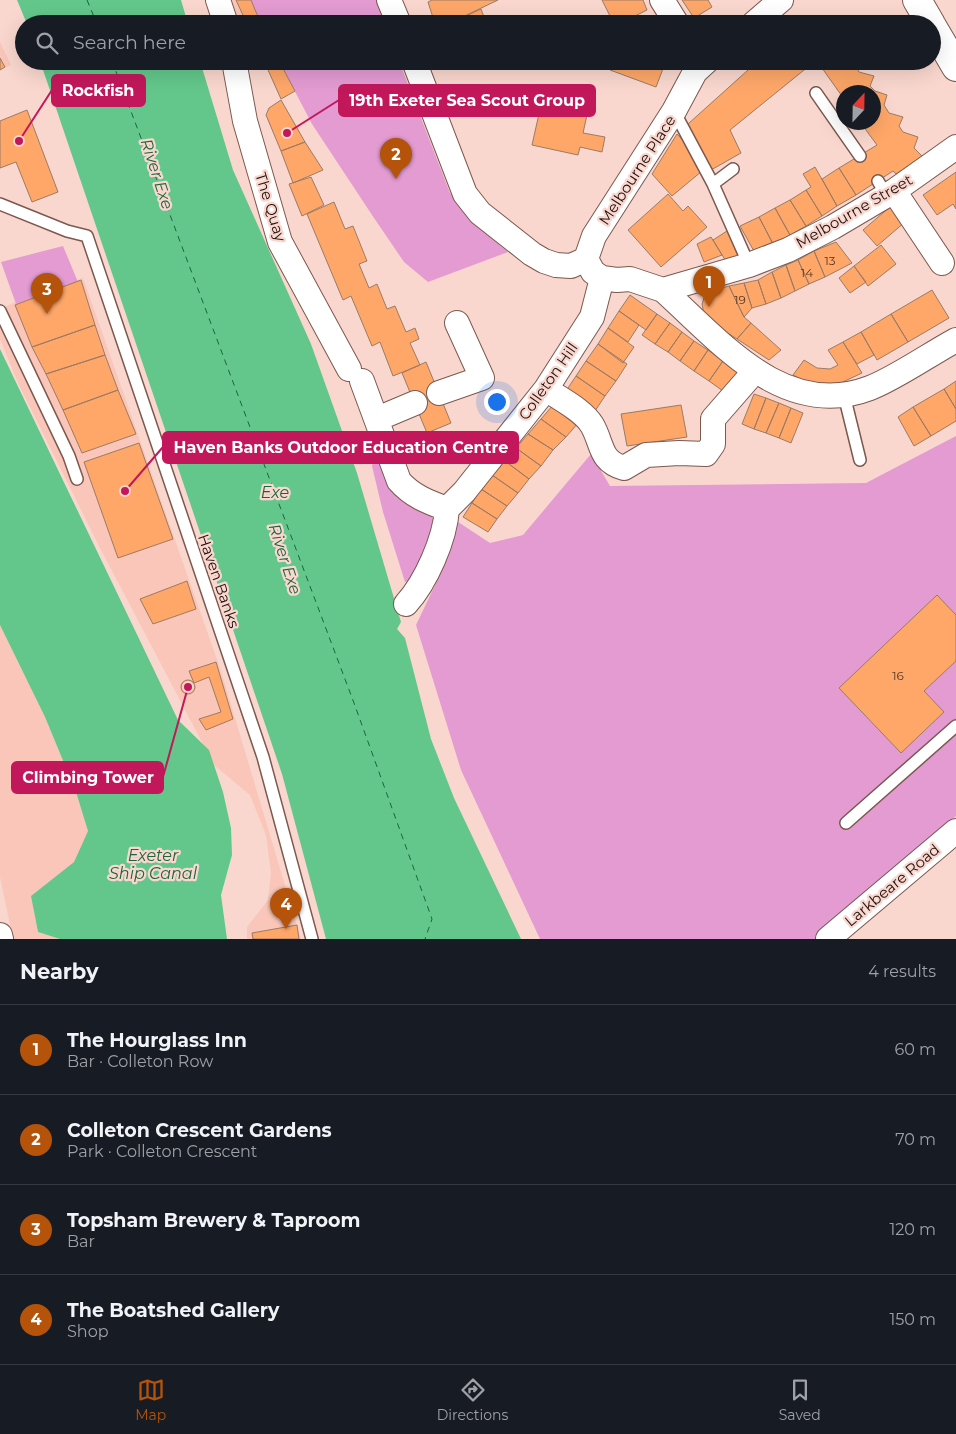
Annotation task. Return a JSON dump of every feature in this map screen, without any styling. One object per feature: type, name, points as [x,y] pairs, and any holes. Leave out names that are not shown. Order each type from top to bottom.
[{"type":"main road","points":[[917,0],[926,15]]},
{"type":"main road","points":[[941,41],[956,67]]},
{"type":"street","points":[[218,0],[223,15]]},
{"type":"street","points":[[390,0],[396,15]]},
{"type":"street","points":[[662,0],[671,15]]},
{"type":"street","points":[[764,15],[781,0]]},
{"type":"street","name":"The Quay","points":[[236,70],[245,121],[280,242],[355,375],[377,419],[399,481],[419,499],[446,509]]},
{"type":"street","points":[[417,70],[465,194],[480,212],[532,254],[544,260],[556,265],[570,266],[586,259],[593,272],[602,278],[630,279],[663,290],[754,372],[797,392],[810,395],[844,395],[870,388],[956,340]]},
{"type":"street","name":"Melbourne Place","points":[[586,259],[594,236],[674,111],[697,70]]},
{"type":"street","name":"Melbourne Street","points":[[663,290],[750,265],[788,250],[818,234],[886,189],[956,147]]},
{"type":"street","points":[[886,189],[942,263]]},
{"type":"street","name":"Colleton Hill","points":[[446,509],[464,492],[546,389],[592,317],[602,278]]},
{"type":"street","points":[[439,393],[482,378],[457,323]]},
{"type":"street","points":[[546,389],[592,425],[606,458],[614,465],[624,468],[646,456],[678,453],[706,454],[712,450],[713,419],[754,372]]},
{"type":"street","points":[[377,419],[415,403]]},
{"type":"street","points":[[406,604],[416,592],[426,574],[446,526],[446,509]]},
{"type":"street","name":"Larkbeare Road","points":[[828,939],[956,831]]},
{"type":"street","points":[[0,935],[1,939]]},
{"type":"lane","points":[[816,93],[860,156]]},
{"type":"lane","points":[[674,111],[713,184],[750,265]]},
{"type":"lane","points":[[713,184],[733,169]]},
{"type":"lane","name":"Haven Banks","points":[[0,204],[67,231],[87,236],[263,757],[312,939]]},
{"type":"lane","points":[[0,311],[69,456],[77,479]]},
{"type":"lane","points":[[844,395],[860,460]]},
{"type":"lane","points":[[846,823],[956,726]]},
{"type":"shaded area","points":[[223,0],[248,0],[254,15],[228,15]]},
{"type":"shaded area","points":[[251,0],[376,0],[382,15],[257,15]]},
{"type":"shaded area","points":[[0,42],[11,65],[0,70]]},
{"type":"shaded area","points":[[284,70],[402,70],[450,193],[476,225],[508,252],[428,282],[404,262],[312,124]]},
{"type":"shaded area","points":[[63,246],[78,282],[16,304],[1,262]]},
{"type":"shaded area","points":[[83,278],[221,671],[301,939],[247,939],[247,927],[268,900],[271,873],[266,835],[250,795],[214,765],[101,550],[18,383],[0,339],[0,309],[22,299]]},
{"type":"shaded area","points":[[956,436],[956,816],[816,939],[540,939],[461,770],[416,625],[437,581],[455,520],[490,543],[523,535],[591,454],[610,486],[866,483]]},
{"type":"shaded area","points":[[377,447],[435,521],[436,526],[414,578],[405,582],[383,512],[372,466]]},
{"type":"shaded area","points":[[0,625],[45,717],[76,792],[88,831],[74,862],[31,896],[38,932],[60,939],[13,939],[0,877]]},
{"type":"water","points":[[17,0],[181,0],[185,15],[23,15]]},
{"type":"water","name":"Exe","points":[[43,70],[203,70],[233,170],[311,344],[357,473],[401,622],[397,629],[405,638],[431,739],[454,798],[521,939],[326,939],[282,774]]},
{"type":"water","name":"Exeter Ship Canal","points":[[0,349],[178,720],[209,750],[223,792],[231,828],[232,855],[221,895],[227,939],[60,939],[38,932],[31,896],[74,862],[88,831],[76,792],[45,717],[0,625]]},
{"type":"building","points":[[236,0],[251,0],[257,15],[243,15]]},
{"type":"building","points":[[432,0],[498,0],[467,15],[432,15],[428,2]]},
{"type":"building","points":[[602,0],[643,0],[647,10],[637,15],[610,15]]},
{"type":"building","points":[[682,0],[708,0],[712,7],[699,15],[692,15]]},
{"type":"building","points":[[481,9],[483,15],[468,15]]},
{"type":"building","points":[[0,58],[5,67],[0,70]]},
{"type":"building","points":[[268,70],[284,70],[295,91],[281,99]]},
{"type":"building","points":[[610,70],[663,70],[656,87]]},
{"type":"building","points":[[748,70],[804,70],[730,130],[741,153],[711,170],[688,124]]},
{"type":"building","points":[[823,70],[858,70],[859,72],[874,76],[870,85],[836,85],[836,88]]},
{"type":"building","points":[[881,93],[887,95],[884,105],[889,113],[903,117],[899,126],[903,132],[918,137],[914,148],[923,157],[896,174],[893,171],[856,195],[839,168],[877,145],[866,130],[881,130]]},
{"type":"building","points":[[543,96],[589,106],[583,133],[605,137],[602,152],[580,147],[578,155],[532,145]]},
{"type":"building","points":[[281,100],[305,142],[281,151],[266,115],[269,108]]},
{"type":"building","points":[[27,110],[58,192],[32,202],[16,162],[0,168],[0,121]]},
{"type":"building","points":[[677,134],[691,149],[702,171],[672,196],[652,174]]},
{"type":"building","points":[[305,142],[323,170],[293,183],[281,151]]},
{"type":"building","points":[[815,167],[837,206],[822,216],[806,190],[811,187],[803,174]]},
{"type":"building","points":[[839,168],[856,195],[837,206],[822,179]]},
{"type":"building","points":[[956,172],[956,209],[953,204],[937,215],[923,195]]},
{"type":"building","points":[[311,177],[324,205],[302,216],[289,184]]},
{"type":"building","points":[[806,190],[822,216],[806,226],[790,200]]},
{"type":"building","points":[[668,194],[683,211],[688,206],[707,227],[661,267],[628,230]]},
{"type":"building","points":[[790,200],[806,226],[790,235],[775,208]]},
{"type":"building","points":[[334,202],[345,229],[353,226],[367,261],[359,264],[369,288],[377,284],[387,309],[395,306],[406,332],[415,328],[419,339],[410,343],[420,365],[393,376],[380,342],[372,346],[351,296],[343,300],[307,214]]},
{"type":"building","points":[[891,206],[905,222],[877,246],[863,230]]},
{"type":"building","points":[[775,208],[790,235],[773,244],[759,217]]},
{"type":"building","points":[[759,217],[773,244],[755,253],[740,226]]},
{"type":"building","points":[[727,231],[742,254],[727,263],[713,240]]},
{"type":"building","points":[[711,237],[722,255],[704,262],[697,244]]},
{"type":"building","points":[[836,242],[852,263],[825,277],[814,251]]},
{"type":"building","points":[[881,245],[896,264],[868,286],[854,266]]},
{"type":"building","points":[[814,251],[825,277],[809,284],[798,260]]},
{"type":"building","points":[[798,260],[809,284],[795,291],[786,265]]},
{"type":"building","points":[[786,265],[795,291],[781,298],[772,272]]},
{"type":"building","points":[[854,266],[866,282],[850,293],[839,278]]},
{"type":"building","points":[[772,272],[781,298],[766,304],[758,280]]},
{"type":"building","points":[[81,280],[95,325],[32,347],[15,305]]},
{"type":"building","points":[[758,280],[766,304],[752,308],[744,283]]},
{"type":"building","points":[[744,283],[752,308],[744,317],[729,286]]},
{"type":"building","points":[[729,286],[744,317],[751,323],[737,339],[709,321],[704,314],[702,304],[705,295],[710,291]]},
{"type":"building","points":[[932,290],[949,318],[908,342],[891,314]]},
{"type":"building","points":[[630,295],[657,314],[646,330],[619,311]]},
{"type":"building","points":[[619,311],[639,325],[628,342],[608,328]]},
{"type":"building","points":[[657,314],[670,323],[655,344],[642,335]]},
{"type":"building","points":[[891,314],[908,342],[877,360],[861,332]]},
{"type":"building","points":[[670,323],[682,332],[668,352],[655,344]]},
{"type":"building","points":[[751,323],[781,350],[769,360],[737,339]]},
{"type":"building","points":[[95,325],[105,355],[46,374],[32,347]]},
{"type":"building","points":[[608,328],[634,347],[623,363],[598,344]]},
{"type":"building","points":[[682,332],[694,341],[680,361],[668,352]]},
{"type":"building","points":[[861,332],[874,355],[857,364],[843,342]]},
{"type":"building","points":[[694,341],[708,350],[694,371],[680,361]]},
{"type":"building","points":[[843,342],[862,373],[832,387],[814,386],[793,375],[804,360],[817,368],[830,369],[838,365],[828,350]]},
{"type":"building","points":[[598,344],[627,364],[616,381],[586,361]]},
{"type":"building","points":[[708,350],[723,361],[709,381],[694,371]]},
{"type":"building","points":[[105,355],[118,390],[63,410],[46,374]]},
{"type":"building","points":[[586,361],[616,381],[605,396],[576,376]]},
{"type":"building","points":[[723,361],[739,372],[723,391],[709,381]]},
{"type":"building","points":[[426,362],[451,423],[427,433],[402,373]]},
{"type":"building","points":[[576,376],[605,396],[595,411],[566,391]]},
{"type":"building","points":[[956,381],[956,409],[944,389]]},
{"type":"building","points":[[944,389],[956,409],[956,421],[931,436],[913,407]]},
{"type":"building","points":[[118,390],[136,434],[82,453],[63,410]]},
{"type":"building","points":[[754,394],[766,398],[754,429],[742,424]]},
{"type":"building","points":[[766,398],[779,403],[766,433],[754,429]]},
{"type":"building","points":[[779,403],[791,408],[779,438],[766,433]]},
{"type":"building","points":[[553,405],[578,423],[566,437],[541,419]]},
{"type":"building","points":[[681,405],[687,437],[627,446],[621,414]]},
{"type":"building","points":[[913,407],[931,436],[914,446],[898,417]]},
{"type":"building","points":[[791,408],[803,413],[791,443],[779,438]]},
{"type":"building","points":[[541,419],[566,437],[553,450],[528,434]]},
{"type":"building","points":[[528,434],[553,450],[541,466],[516,448]]},
{"type":"building","points":[[139,443],[173,539],[118,558],[84,462]]},
{"type":"building","points":[[516,448],[541,466],[529,479],[505,461]]},
{"type":"building","points":[[505,461],[529,479],[518,493],[492,475]]},
{"type":"building","points":[[492,475],[518,493],[507,506],[481,489]]},
{"type":"building","points":[[481,489],[507,506],[497,519],[472,503]]},
{"type":"building","points":[[472,503],[497,519],[488,532],[463,517]]},
{"type":"building","points":[[187,581],[196,609],[153,624],[140,599]]},
{"type":"building","points":[[937,595],[956,615],[956,661],[924,691],[944,712],[901,753],[839,688]]},
{"type":"building","points":[[216,662],[233,719],[206,730],[199,719],[221,712],[209,677],[194,683],[189,671]]},
{"type":"building","points":[[185,680],[191,680],[195,687],[191,694],[185,694],[181,690],[181,684]]},
{"type":"building","points":[[297,925],[299,939],[253,939],[252,933]]},
{"type":"ferry route","points":[[87,0],[93,15]]},
{"type":"ferry route","points":[[115,70],[354,703],[432,919],[425,939]]},
{"type":"place","name":"19th Exeter Sea Scout Group","points":[[287,133]]},
{"type":"place","name":"Rockfish","points":[[19,141]]},
{"type":"place","name":"Colleton Crescent Gardens","points":[[396,179]]},
{"type":"place","name":"The Hourglass Inn","points":[[709,307]]},
{"type":"place","name":"Topsham Brewery & Taproom","points":[[47,314]]},
{"type":"place","name":"Haven Banks Outdoor Education Centre","points":[[125,491]]},
{"type":"place","name":"Climbing Tower","points":[[188,687]]},
{"type":"place","name":"The Boatshed Gallery","points":[[286,929]]},
{"type":"water label","name":"River Exe","points":[[157,174]]},
{"type":"water label","name":"River Exe","points":[[285,559]]}]
